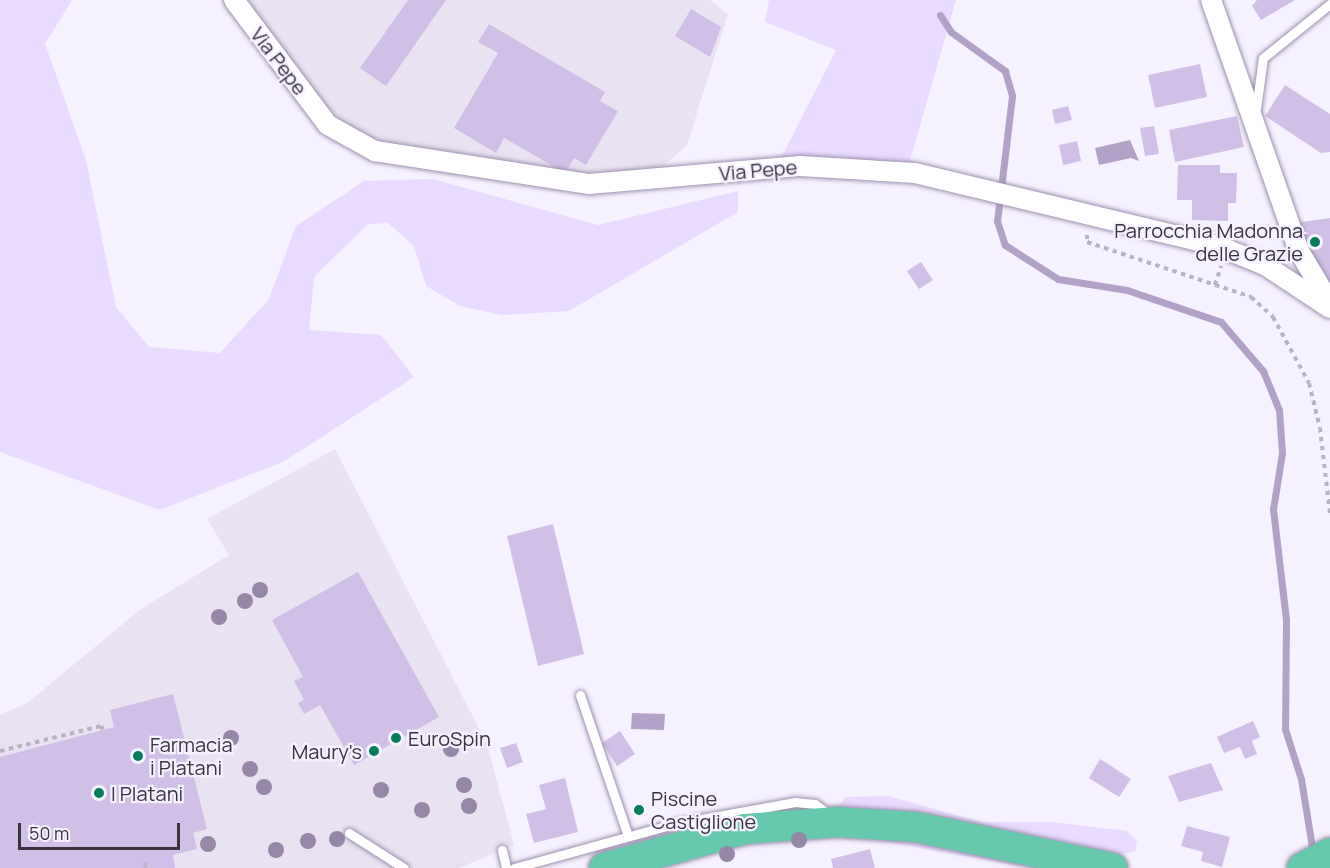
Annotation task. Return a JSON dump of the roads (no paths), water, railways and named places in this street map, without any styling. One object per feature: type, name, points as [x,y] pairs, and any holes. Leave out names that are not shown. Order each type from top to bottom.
[{"type":"main road","points":[[604,868],[745,829],[837,822],[916,827],[1113,868]]},
{"type":"main road","points":[[1302,868],[1330,854]]},
{"type":"street","name":"Via Pepe","points":[[234,0],[328,125],[375,151],[574,184],[822,165],[892,170],[1012,195],[1234,251],[1330,308]]},
{"type":"street","points":[[1211,0],[1257,137],[1302,258],[1330,302]]},
{"type":"lane","points":[[1257,137],[1259,65],[1271,48],[1330,4]]},
{"type":"lane","points":[[580,695],[628,836]]},
{"type":"lane","points":[[514,868],[628,836],[801,802],[821,807],[837,822]]},
{"type":"lane","points":[[349,833],[404,868]]},
{"type":"lane","points":[[502,850],[506,868]]},
{"type":"waterway","points":[[940,15],[951,32],[1005,71],[1012,96],[997,221],[1005,245],[1058,279],[1127,290],[1221,322],[1263,371],[1279,410],[1282,453],[1273,509],[1286,619],[1285,729],[1301,779],[1313,853]]},
{"type":"place","name":"Parrocchia Madonna delle Grazie","points":[[1315,242]]},
{"type":"place","name":"EuroSpin","points":[[396,738]]},
{"type":"place","name":"Maury's","points":[[374,751]]},
{"type":"place","name":"Farmacia i Platani","points":[[138,756]]},
{"type":"place","name":"I Platani","points":[[99,793]]},
{"type":"place","name":"Piscine Castiglione","points":[[639,810]]}]
